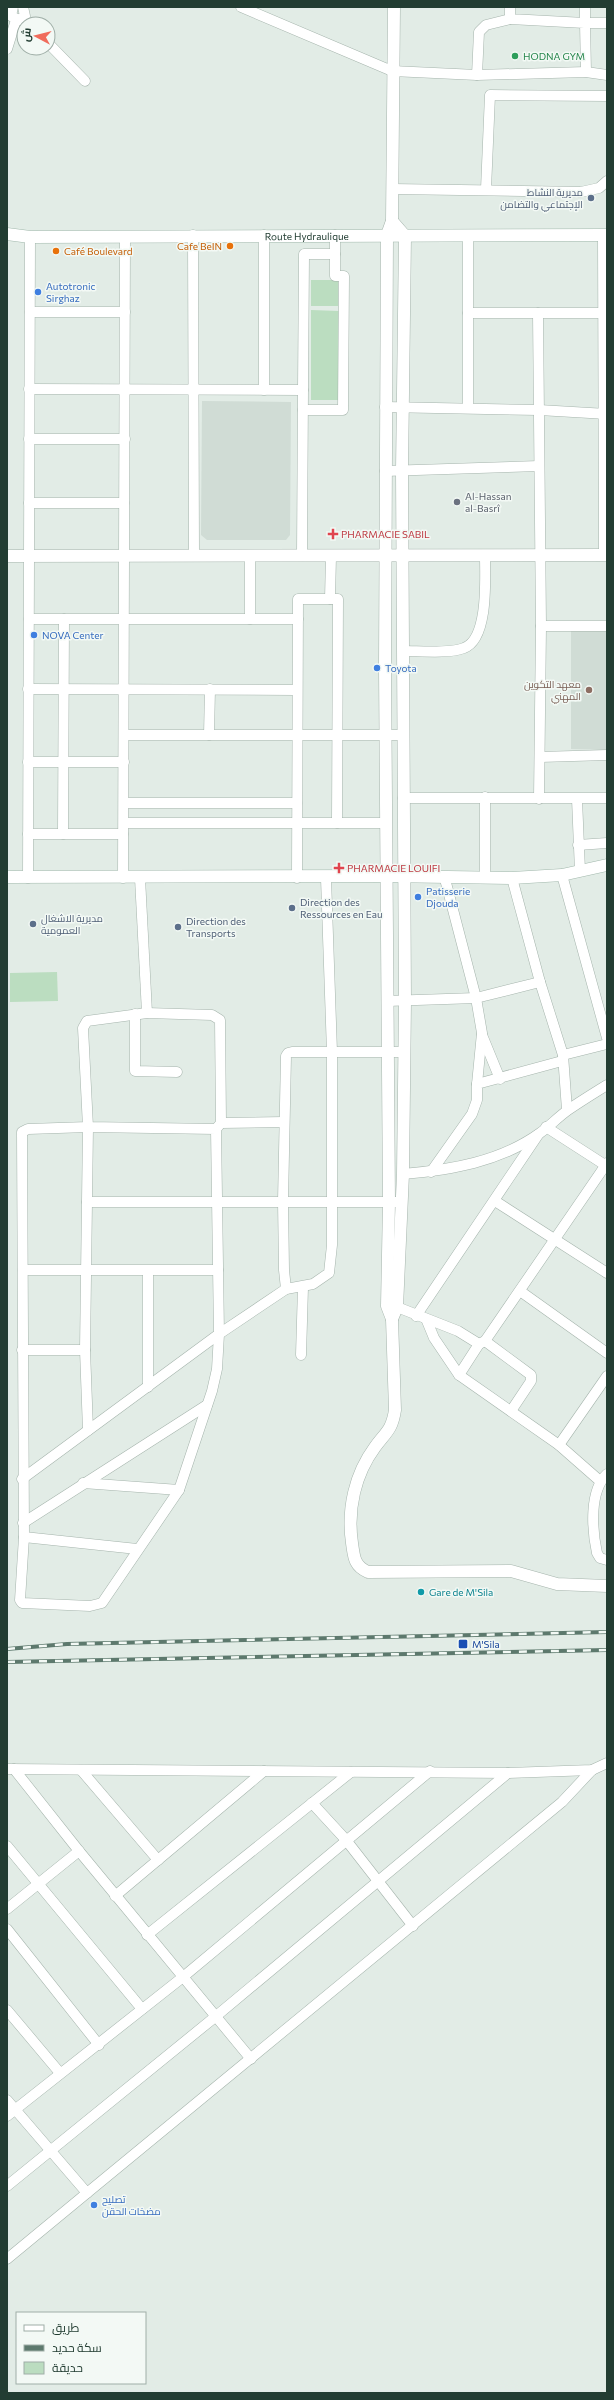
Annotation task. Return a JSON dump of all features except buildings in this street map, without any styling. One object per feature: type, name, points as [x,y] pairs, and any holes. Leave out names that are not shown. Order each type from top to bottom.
[{"type":"street","points":[[18,16],[25,11],[23,7]]},
{"type":"street","points":[[241,7],[392,70],[476,75],[586,72],[607,75]]},
{"type":"street","points":[[394,7],[392,70],[392,220],[387,235],[385,471],[387,1053],[389,1203],[395,1390],[393,1422],[388,1433],[375,1447],[353,1492],[351,1538],[354,1561],[360,1568],[378,1573],[511,1571],[557,1584],[607,1586]]},
{"type":"street","points":[[510,7],[510,19]]},
{"type":"street","points":[[585,7],[586,72]]},
{"type":"street","points":[[476,75],[479,32],[486,25],[510,19],[607,23]]},
{"type":"street","points":[[7,49],[16,20]]},
{"type":"street","points":[[56,51],[85,81]]},
{"type":"street","points":[[486,189],[490,95],[607,96]]},
{"type":"street","points":[[392,189],[486,189],[581,192],[599,188],[607,181]]},
{"type":"street","points":[[392,220],[405,236],[402,407],[403,878],[405,1001],[403,1201],[392,1306]]},
{"type":"street","name":"Route Hydraulique","points":[[7,234],[30,237],[193,235],[605,235]]},
{"type":"street","points":[[193,235],[194,555]]},
{"type":"street","points":[[264,235],[264,390]]},
{"type":"street","points":[[315,235],[315,254]]},
{"type":"street","points":[[303,410],[343,410],[344,276],[335,276],[335,235]]},
{"type":"street","points":[[7,556],[605,555],[605,235]]},
{"type":"street","points":[[468,236],[468,408]]},
{"type":"street","points":[[28,878],[30,237]]},
{"type":"street","points":[[123,878],[125,237]]},
{"type":"street","points":[[302,556],[304,254],[335,254]]},
{"type":"street","points":[[30,312],[125,312]]},
{"type":"street","points":[[468,313],[604,313]]},
{"type":"street","points":[[538,313],[541,626],[539,798]]},
{"type":"street","points":[[29,389],[303,390]]},
{"type":"street","points":[[385,407],[539,410],[605,414]]},
{"type":"street","points":[[29,439],[125,439]]},
{"type":"street","points":[[385,471],[539,466]]},
{"type":"street","points":[[29,503],[124,503]]},
{"type":"street","points":[[250,556],[250,619]]},
{"type":"street","points":[[330,556],[330,599]]},
{"type":"street","points":[[403,651],[459,650],[472,643],[481,624],[485,598],[485,556]]},
{"type":"street","points":[[297,878],[298,599],[338,599],[337,823]]},
{"type":"street","points":[[28,618],[298,619]]},
{"type":"street","points":[[63,834],[64,619]]},
{"type":"street","points":[[541,626],[607,626]]},
{"type":"street","points":[[28,689],[297,690]]},
{"type":"street","points":[[209,735],[210,690]]},
{"type":"street","points":[[124,734],[403,735]]},
{"type":"street","points":[[540,757],[607,755]]},
{"type":"street","points":[[28,762],[124,762]]},
{"type":"street","points":[[485,797],[485,878]]},
{"type":"street","points":[[403,798],[607,798]]},
{"type":"street","points":[[577,799],[580,871]]},
{"type":"street","points":[[124,803],[297,803]]},
{"type":"street","points":[[124,823],[386,823]]},
{"type":"street","points":[[28,834],[123,834]]},
{"type":"street","points":[[578,845],[607,843]]},
{"type":"street","points":[[7,877],[326,878],[387,876],[445,879],[512,878],[562,876],[607,865]]},
{"type":"street","points":[[562,876],[607,1038]]},
{"type":"street","points":[[140,878],[147,1013]]},
{"type":"street","points":[[22,1479],[219,1334],[286,1290],[303,1287],[324,1279],[329,1273],[332,1244],[332,1052],[326,878]]},
{"type":"street","points":[[512,878],[540,982],[563,1058],[567,1110]]},
{"type":"street","points":[[445,879],[476,998],[482,1033],[500,1079]]},
{"type":"street","points":[[387,1001],[476,998],[540,982]]},
{"type":"street","points":[[88,1430],[84,1350],[88,1126],[85,1023],[91,1020],[147,1013],[212,1015],[220,1020],[219,1126],[219,1201],[218,1270],[219,1334],[217,1369],[207,1405],[179,1490],[137,1549],[106,1597],[97,1605],[25,1604],[20,1600],[24,1538],[22,1479],[22,1132],[28,1129],[88,1126],[219,1126],[284,1122]]},
{"type":"street","points":[[135,1014],[136,1071],[176,1072]]},
{"type":"street","points":[[431,1172],[472,1114],[477,1100],[482,1033]]},
{"type":"street","points":[[477,1084],[500,1079],[607,1044]]},
{"type":"street","points":[[286,1290],[284,1270],[283,1201],[286,1056],[288,1053],[404,1052]]},
{"type":"street","points":[[403,1174],[431,1172],[492,1158],[543,1130],[567,1110],[607,1085]]},
{"type":"street","points":[[459,1375],[520,1291],[606,1164],[543,1130]]},
{"type":"street","points":[[416,1316],[543,1130]]},
{"type":"street","points":[[87,1202],[283,1201],[389,1203],[403,1201]]},
{"type":"street","points":[[495,1201],[555,1238],[607,1273]]},
{"type":"street","points":[[23,1270],[218,1270]]},
{"type":"street","points":[[148,1271],[148,1387]]},
{"type":"street","points":[[301,1355],[303,1287]]},
{"type":"street","points":[[520,1291],[607,1353]]},
{"type":"street","points":[[392,1306],[427,1321],[458,1331],[482,1343],[530,1375],[531,1381],[511,1411]]},
{"type":"street","points":[[427,1321],[434,1338],[459,1375],[603,1477],[596,1498],[594,1543],[600,1558],[607,1560]]},
{"type":"street","points":[[22,1350],[84,1350]]},
{"type":"street","points":[[559,1445],[607,1376]]},
{"type":"street","points":[[23,1523],[83,1483],[207,1405]]},
{"type":"street","points":[[83,1483],[179,1490]]},
{"type":"street","points":[[24,1538],[137,1549]]},
{"type":"street","points":[[7,2259],[562,1802],[592,1770],[607,1762]]},
{"type":"street","points":[[11,1769],[351,1772],[430,1771],[508,1773],[592,1770]]},
{"type":"street","points":[[11,1769],[78,1852],[251,2059]]},
{"type":"street","points":[[81,1770],[158,1860]]},
{"type":"street","points":[[115,1896],[264,1771]]},
{"type":"street","points":[[11,2113],[60,2073],[99,2045],[183,1977],[430,1771]]},
{"type":"street","points":[[148,1935],[351,1772]]},
{"type":"street","points":[[7,2186],[52,2151],[379,1882],[508,1773]]},
{"type":"street","points":[[312,1803],[346,1840],[413,1926]]},
{"type":"street","points":[[7,1846],[142,2009]]},
{"type":"street","points":[[7,1909],[78,1852]]},
{"type":"street","points":[[7,1928],[99,2045]]},
{"type":"street","points":[[7,2010],[60,2073]]},
{"type":"street","points":[[7,2100],[11,2113],[52,2151],[87,2193]]},
{"type":"shaded area","points":[[202,401],[291,402],[290,535],[286,540],[207,540],[201,535]]},
{"type":"shaded area","name":"معهد التكوين المهني","points":[[571,631],[607,631],[607,750],[571,749]]},
{"type":"shaded area","points":[[7,1176],[8,1358],[7,1509]]},
{"type":"green space","points":[[311,280],[338,280],[338,306],[311,306]]},
{"type":"green space","points":[[311,310],[339,311],[338,400],[311,400]]},
{"type":"green space","points":[[57,972],[58,1001],[10,1002],[10,973]]},
{"type":"railway","points":[[7,1649],[67,1644],[607,1632]]},
{"type":"railway","points":[[7,1662],[607,1650]]},
{"type":"place","name":"HODNA GYM","points":[[515,56]]},
{"type":"place","name":"مديرية النشاط الإجتماعي والتضامن","points":[[591,198]]},
{"type":"place","name":"Cafe BeIN","points":[[230,246]]},
{"type":"place","name":"Café Boulevard","points":[[56,251]]},
{"type":"place","name":"Autotronic Sirghaz","points":[[38,292]]},
{"type":"place","name":"Al-Hassan al-Basrî","points":[[457,502]]},
{"type":"place","name":"PHARMACIE SABIL","points":[[333,534]]},
{"type":"place","name":"NOVA Center","points":[[34,635]]},
{"type":"place","name":"Toyota","points":[[377,668]]},
{"type":"place","name":"معهد التكوين المهني","points":[[589,690]]},
{"type":"place","name":"PHARMACIE LOUIFI","points":[[339,868]]},
{"type":"place","name":"Patisserie Djouda","points":[[418,897]]},
{"type":"place","name":"Direction des Ressources en Eau","points":[[292,908]]},
{"type":"place","name":"مديرية الاشغال العمومية","points":[[33,924]]},
{"type":"place","name":"Direction des Transports","points":[[178,927]]},
{"type":"place","name":"Gare de M'Sila","points":[[421,1592]]},
{"type":"place","name":"M'Sila","points":[[463,1644]]},
{"type":"place","name":"تصليح مضخات الحقن","points":[[94,2205]]}]
